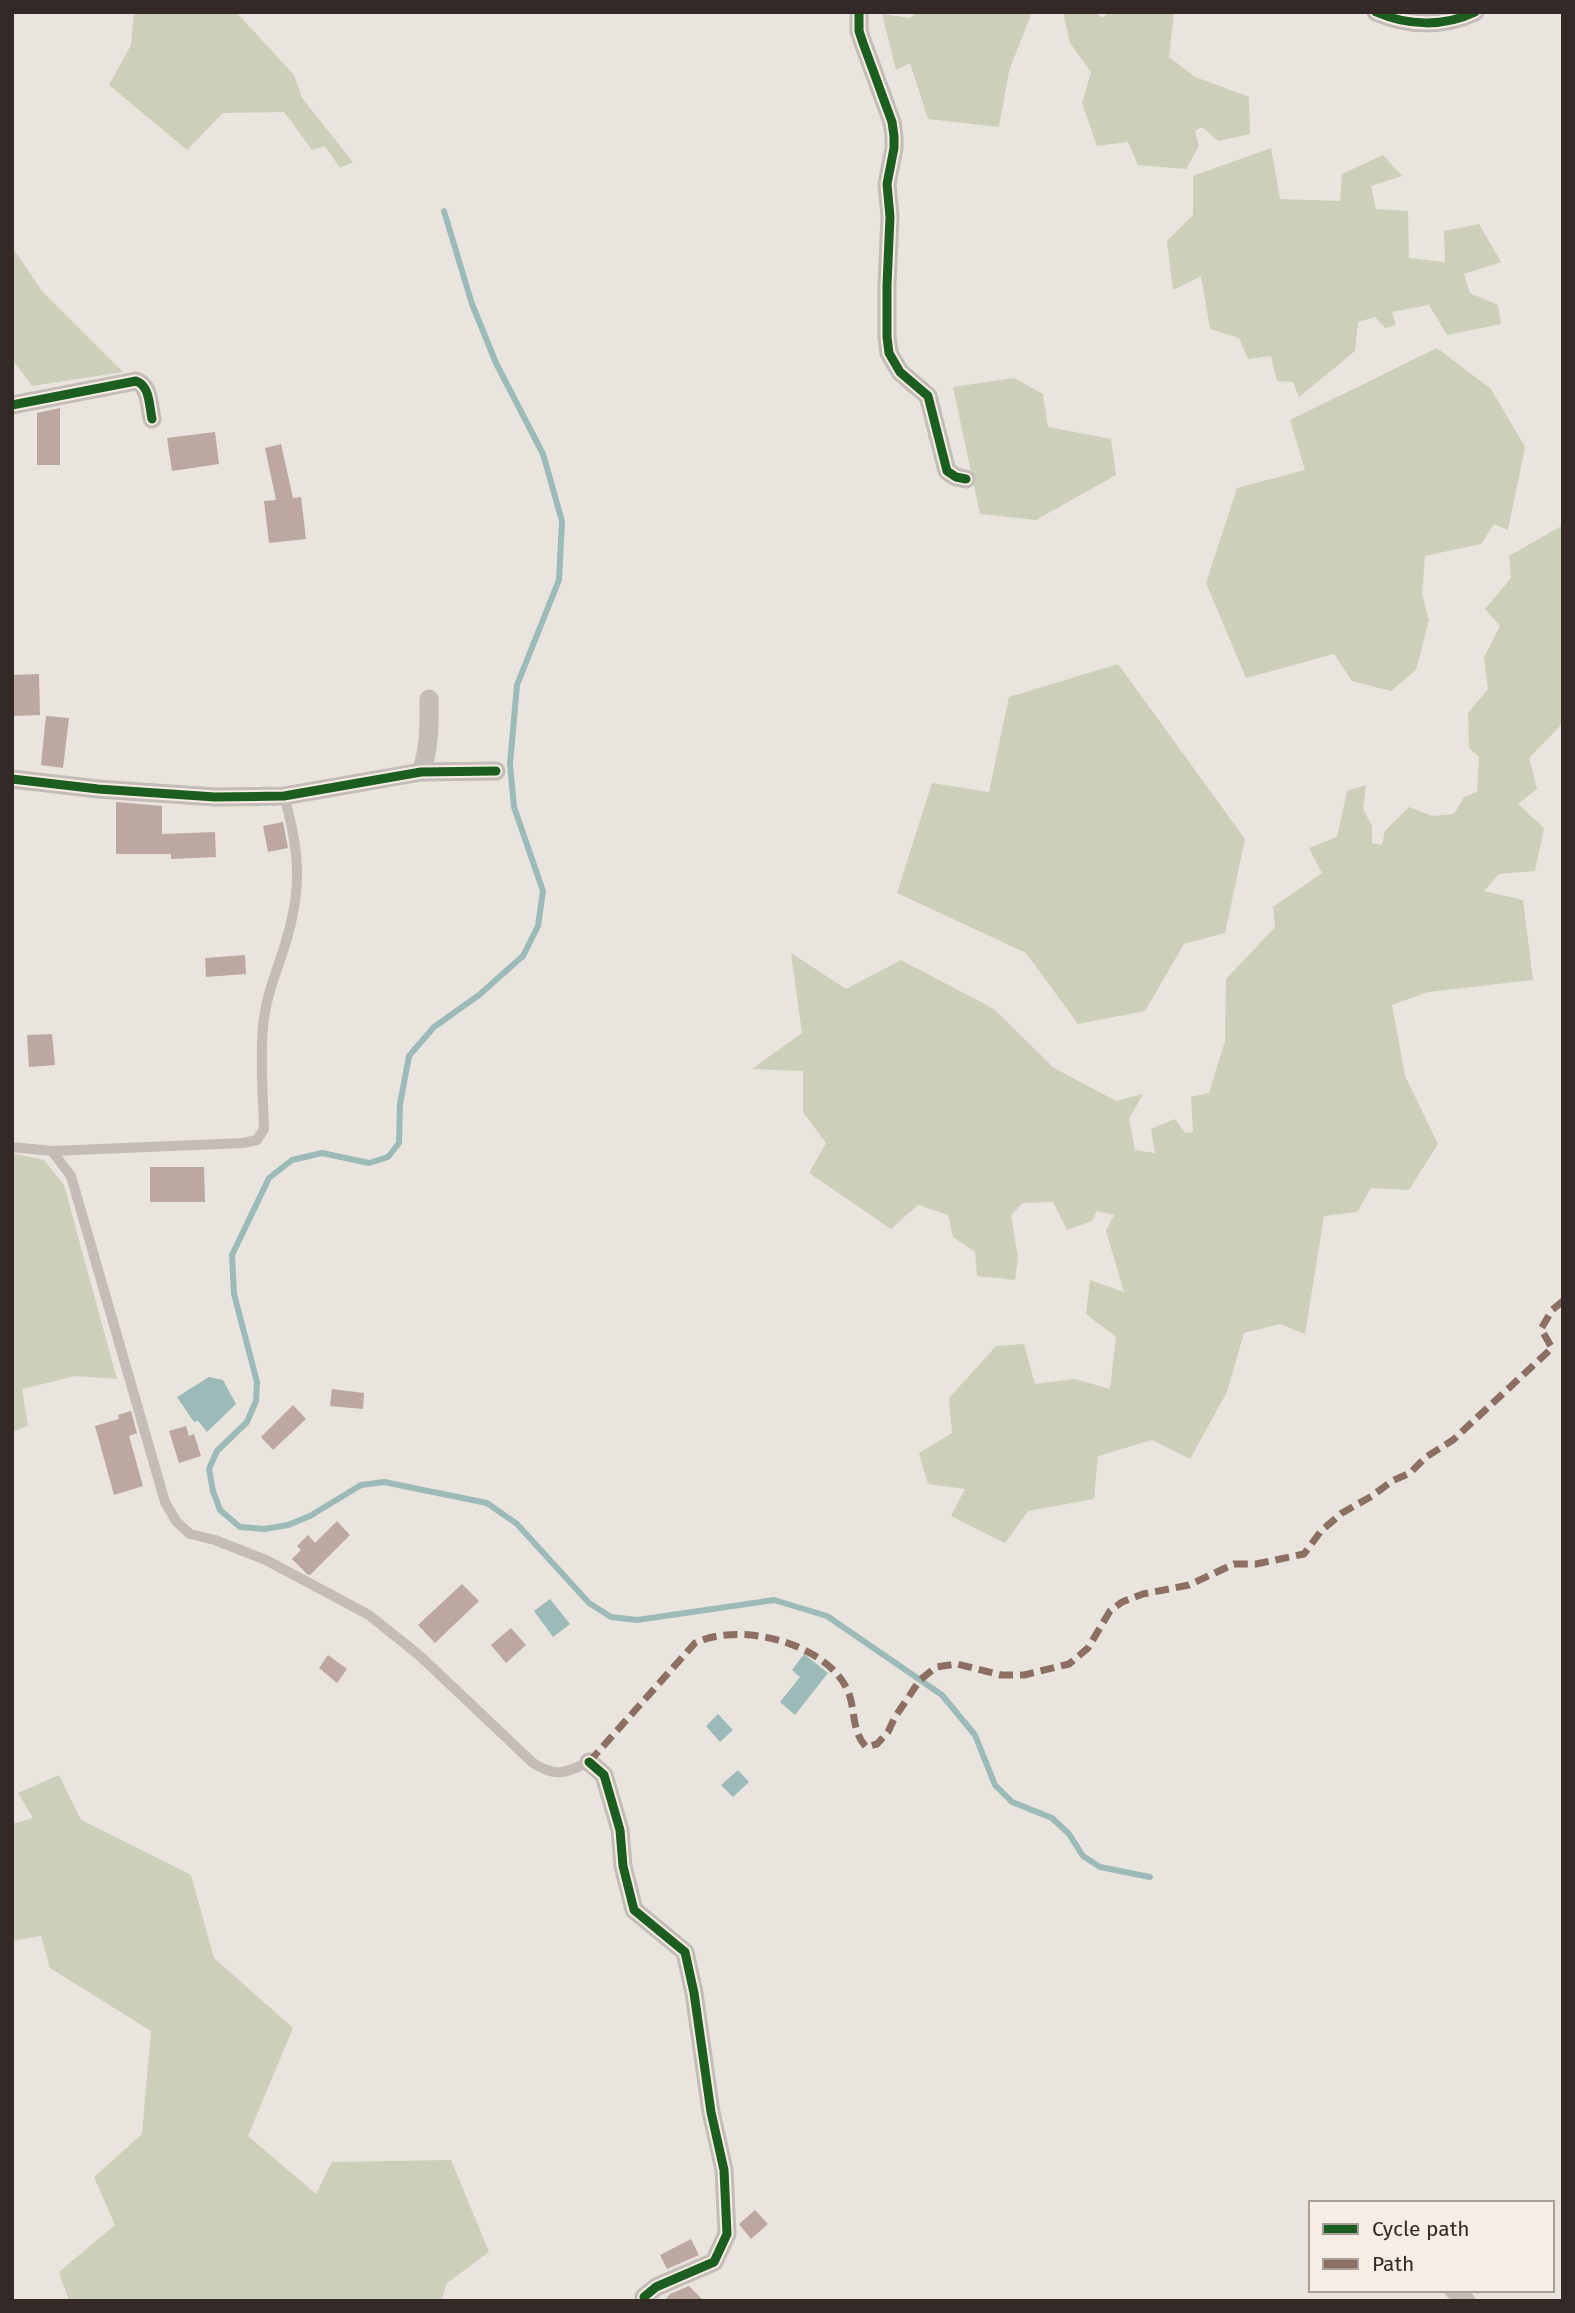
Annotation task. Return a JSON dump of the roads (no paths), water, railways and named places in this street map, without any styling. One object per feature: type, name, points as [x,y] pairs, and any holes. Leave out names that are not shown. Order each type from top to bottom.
[{"type":"street","points":[[859,12],[859,30],[892,122],[894,136],[887,184],[890,217],[887,285],[889,353],[900,372],[928,396],[947,471],[966,480]]},
{"type":"street","points":[[1377,12],[1415,24],[1459,19],[1475,12]]},
{"type":"street","points":[[12,405],[136,381],[142,383],[146,389],[152,419]]},
{"type":"street","points":[[421,772],[429,737],[429,699]]},
{"type":"street","points":[[12,779],[215,797],[284,796],[421,772],[496,771]]},
{"type":"street","points":[[589,1762],[604,1776],[620,1830],[623,1866],[634,1910],[685,1952],[694,1993],[711,2112],[724,2170],[727,2234],[714,2262],[656,2287],[644,2297],[645,2301]]},
{"type":"lane","points":[[12,1146],[52,1152],[243,1143],[257,1140],[264,1129],[263,1026],[273,975],[292,919],[299,871],[284,796]]},
{"type":"lane","points":[[52,1152],[65,1165],[76,1190],[165,1502],[176,1521],[190,1534],[215,1540],[266,1560],[369,1615],[421,1656],[533,1763],[547,1772],[563,1773],[589,1762]]},
{"type":"water","points":[[209,1377],[223,1380],[236,1404],[207,1432],[198,1421],[194,1422],[177,1397]]},
{"type":"water","points":[[550,1599],[570,1624],[553,1637],[534,1611]]},
{"type":"water","points":[[804,1654],[828,1673],[795,1715],[780,1702],[800,1677],[792,1670]]},
{"type":"water","points":[[718,1714],[733,1730],[720,1742],[706,1726]]},
{"type":"water","points":[[738,1770],[749,1782],[733,1797],[721,1785]]},
{"type":"waterway","points":[[444,211],[472,304],[496,363],[543,454],[562,521],[559,580],[517,685],[510,764],[514,807],[543,891],[538,926],[523,956],[479,995],[434,1027],[409,1056],[400,1104],[399,1143],[388,1157],[369,1163],[322,1153],[292,1160],[269,1178],[232,1255],[234,1294],[257,1382],[256,1401],[247,1422],[217,1451],[209,1469],[220,1510],[240,1527],[264,1529],[288,1525],[310,1516],[361,1485],[384,1482],[487,1503],[517,1524],[589,1603],[611,1617],[637,1620],[774,1600],[827,1616],[942,1695],[975,1735],[995,1785],[1012,1802],[1052,1818],[1069,1834],[1083,1856],[1100,1867],[1150,1877]]}]
